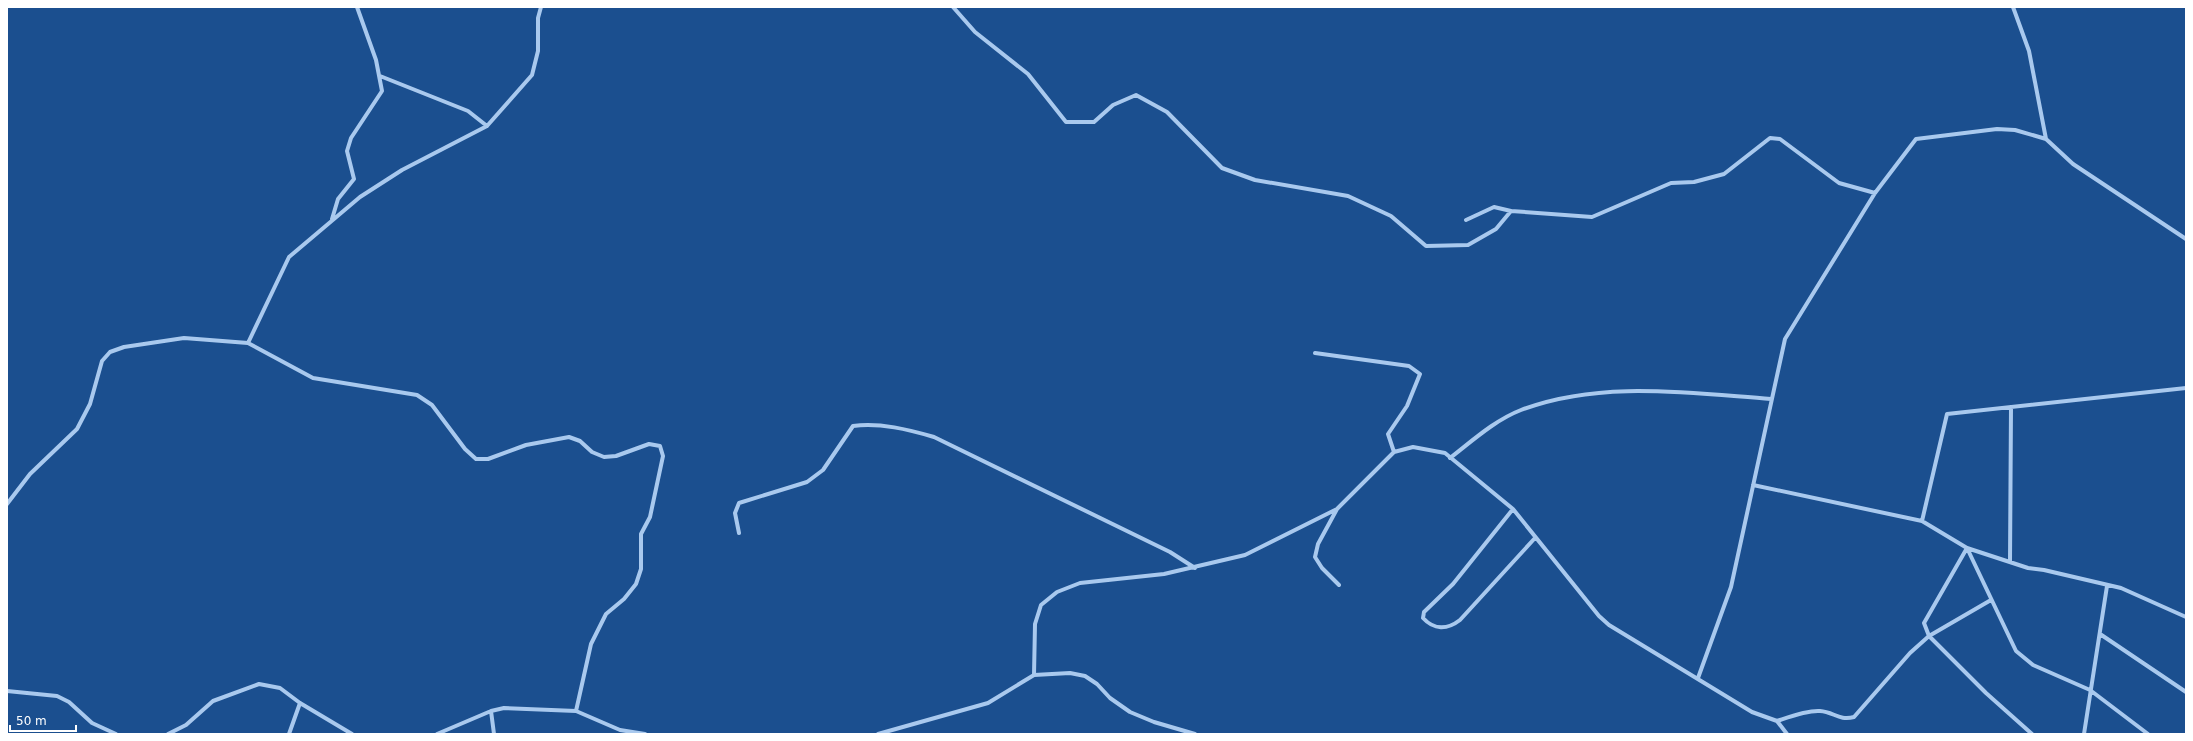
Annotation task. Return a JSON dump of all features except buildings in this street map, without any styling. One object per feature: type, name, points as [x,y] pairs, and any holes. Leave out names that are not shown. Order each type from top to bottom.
[{"type":"street","points":[[332,219],[338,199],[354,179],[347,150],[351,138],[382,91],[374,52],[357,7]]},
{"type":"street","points":[[248,343],[289,256],[360,197],[402,170],[487,126],[532,75],[538,51],[538,18],[541,7]]},
{"type":"street","points":[[954,7],[975,32],[1028,74],[1066,122],[1094,122],[1114,105],[1136,96],[1167,112],[1222,168],[1255,180],[1348,196],[1391,216],[1426,246],[1468,245],[1496,228],[1511,211]]},
{"type":"street","points":[[2013,7],[2029,51],[2046,138]]},
{"type":"street","points":[[380,76],[468,111],[487,126]]},
{"type":"street","points":[[1698,678],[1731,587],[1785,339],[1875,193],[1916,139],[1997,129],[2014,130],[2046,138],[2073,164],[2186,239]]},
{"type":"street","points":[[1466,220],[1494,207],[1511,211],[1592,217],[1671,183],[1694,182],[1724,174],[1770,138],[1780,139],[1839,183],[1875,193]]},
{"type":"street","points":[[7,504],[30,474],[77,429],[90,404],[102,361],[110,352],[124,347],[184,338],[248,343],[313,378],[417,395],[432,405],[466,449],[476,459],[488,459],[526,445],[568,437],[580,441],[592,452],[604,457],[616,456],[649,444],[660,446],[663,456],[650,516],[641,534],[641,569],[636,584],[624,599],[606,614],[591,644],[576,711]]},
{"type":"street","points":[[1315,353],[1409,366],[1420,374],[1407,406],[1388,434],[1394,452]]},
{"type":"street","points":[[1922,521],[1947,414],[2186,388]]},
{"type":"street","points":[[1450,458],[1500,420],[1520,410],[1566,398],[1610,392],[1641,391],[1771,399]]},
{"type":"street","points":[[2010,562],[2011,407]]},
{"type":"street","points":[[739,533],[735,513],[739,503],[807,482],[823,470],[853,426],[864,424],[914,431],[934,437],[1157,545],[1196,568]]},
{"type":"street","points":[[1339,585],[1322,568],[1315,557],[1318,544],[1337,509],[1394,452],[1413,446],[1445,453],[1512,509],[1534,538],[1599,616],[1610,625],[1752,712],[1777,722],[1787,734]]},
{"type":"street","points":[[1753,485],[1922,521],[1967,548],[2028,568],[2044,570],[2140,596],[2186,616]]},
{"type":"street","points":[[1034,675],[1035,624],[1041,605],[1057,592],[1080,583],[1164,574],[1196,568],[1245,555],[1337,509]]},
{"type":"street","points":[[1512,509],[1452,584],[1424,612],[1423,618],[1429,624],[1442,628],[1451,627],[1456,624],[1534,538]]},
{"type":"street","points":[[1967,548],[2016,651],[2032,665],[2090,690],[2148,734]]},
{"type":"street","points":[[1967,548],[1924,623],[1929,636],[1986,693],[2032,734]]},
{"type":"street","points":[[2084,734],[2107,586]]},
{"type":"street","points":[[1777,722],[1790,716],[1820,711],[1846,719],[1854,717],[1910,653],[1929,636],[1991,600]]},
{"type":"street","points":[[2100,634],[2186,692]]},
{"type":"street","points":[[878,734],[988,703],[1034,675],[1070,673],[1085,676],[1097,684],[1110,698],[1130,712],[1154,722],[1195,734]]},
{"type":"street","points":[[168,734],[186,725],[213,701],[259,684],[280,688],[300,703],[352,734]]},
{"type":"street","points":[[7,692],[57,696],[69,702],[92,723],[116,734]]},
{"type":"street","points":[[290,734],[300,703]]},
{"type":"street","points":[[437,734],[491,711],[504,708],[576,711],[620,730],[644,734]]},
{"type":"street","points":[[491,711],[494,734]]}]
